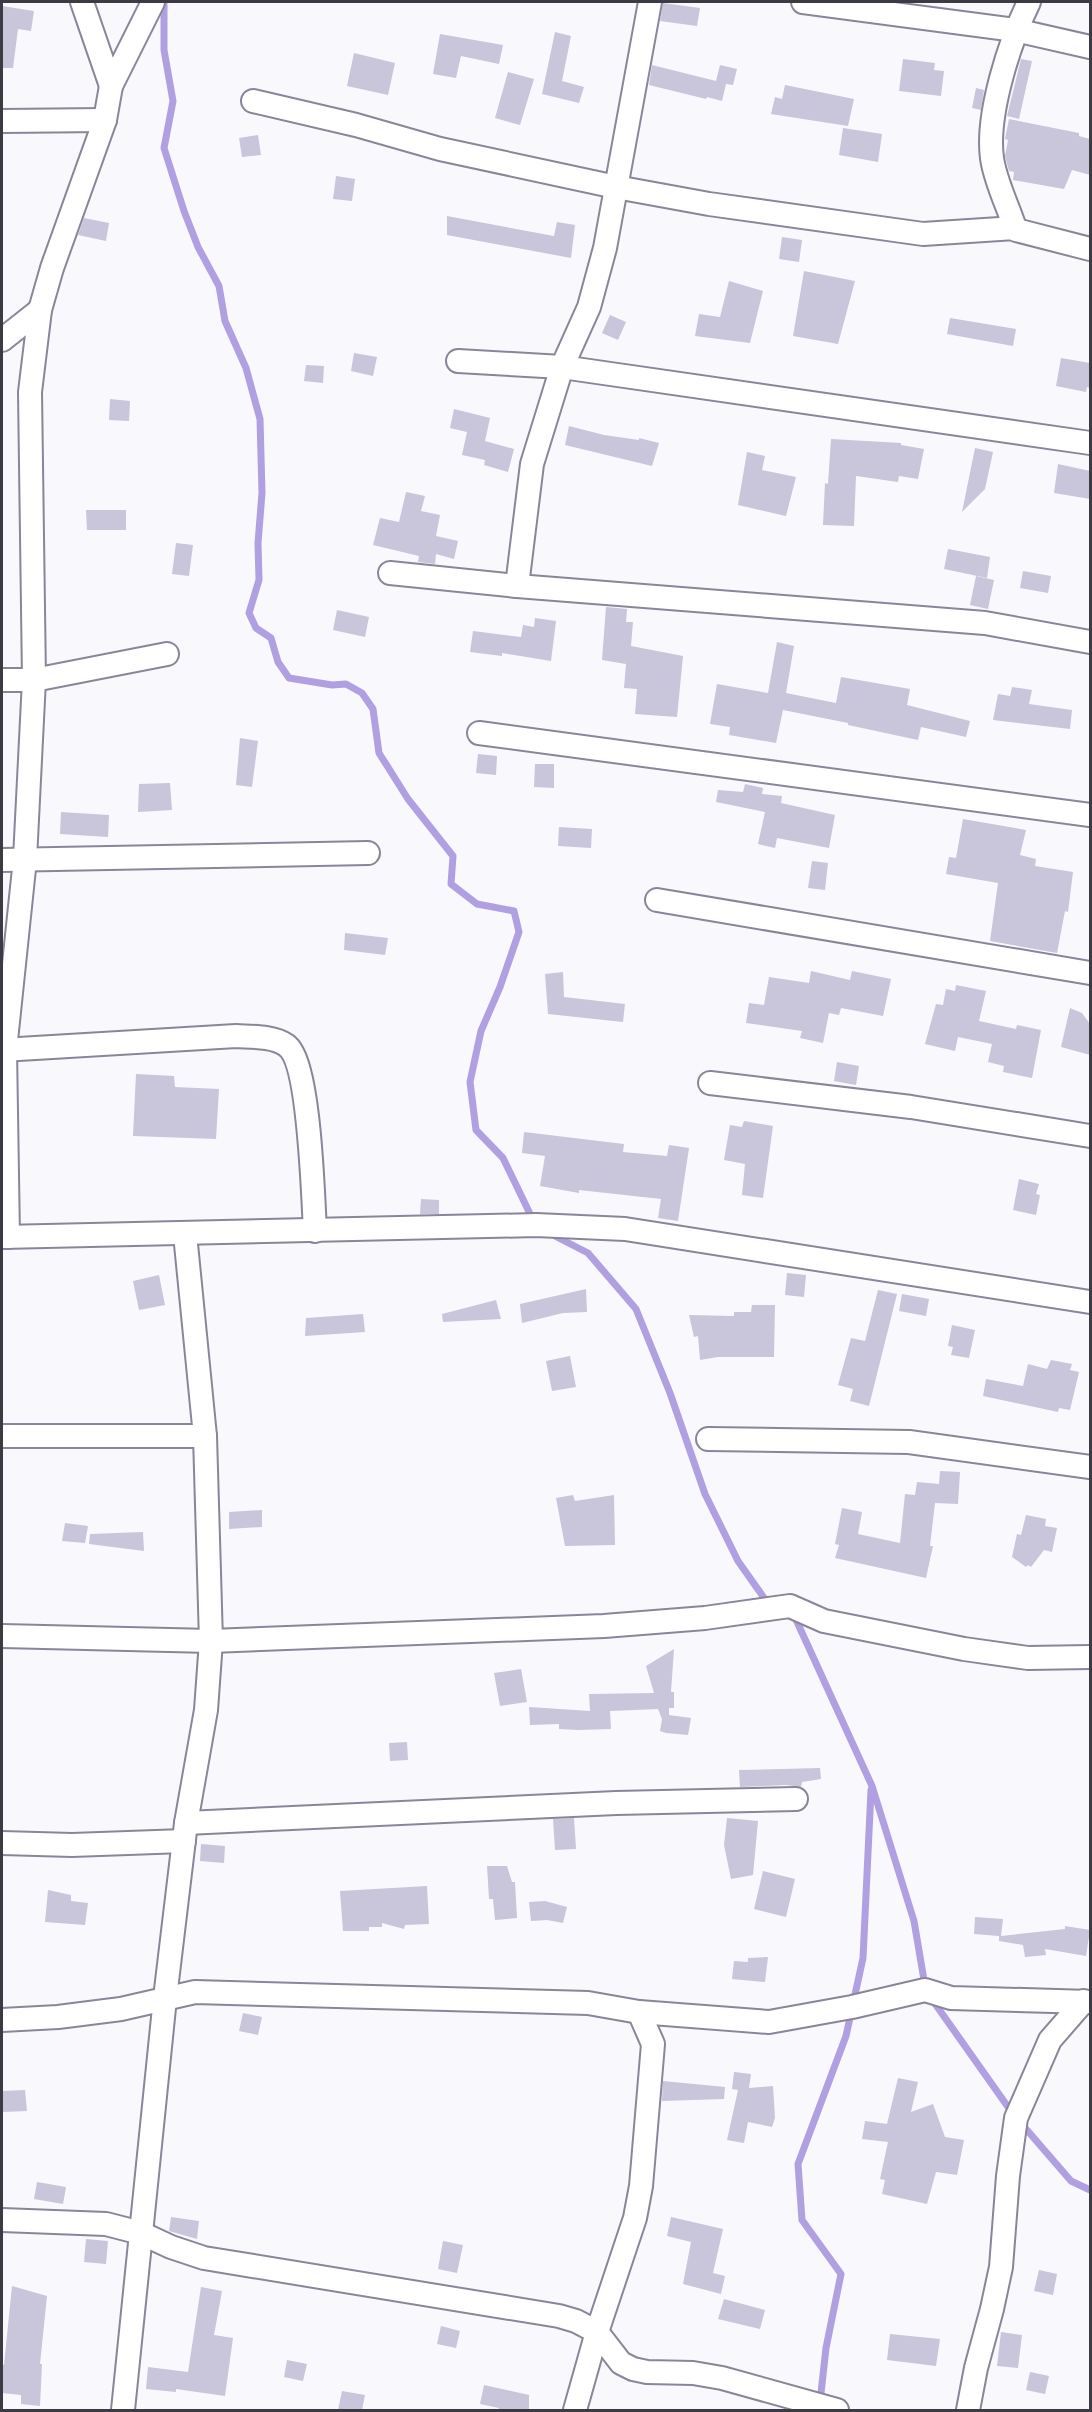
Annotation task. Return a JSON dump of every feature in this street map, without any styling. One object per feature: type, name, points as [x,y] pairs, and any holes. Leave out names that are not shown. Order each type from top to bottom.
[{"type":"street","points":[[82,2],[111,86]]},
{"type":"street","points":[[153,2],[111,86],[105,120],[52,268],[40,310],[30,392],[34,680],[25,859],[3,1050],[5,1237],[536,1226],[625,1229],[1090,1302]]},
{"type":"street","points":[[517,586],[532,464],[562,367],[589,307],[605,248],[650,2]]},
{"type":"street","points":[[803,2],[1015,30],[1090,47]]},
{"type":"street","points":[[1016,228],[992,160],[990,135],[992,117],[1015,30],[1029,2]]},
{"type":"street","points":[[253,101],[356,125],[440,149],[616,187],[709,204],[923,234],[1016,228],[1090,249]]},
{"type":"street","points":[[2,121],[105,120]]},
{"type":"street","points":[[2,340],[40,310]]},
{"type":"street","points":[[458,361],[562,367],[1090,443]]},
{"type":"street","points":[[390,573],[517,586],[985,622],[1090,642]]},
{"type":"street","points":[[2,680],[34,680],[167,654]]},
{"type":"street","points":[[478,733],[1090,815]]},
{"type":"street","points":[[2,860],[368,853]]},
{"type":"street","points":[[657,900],[1090,973]]},
{"type":"street","points":[[3,1050],[236,1036],[275,1040],[288,1046],[298,1065],[303,1087],[315,1231]]},
{"type":"street","points":[[710,1083],[911,1107],[1090,1136]]},
{"type":"street","points":[[123,2410],[165,1998],[185,1832],[206,1710],[211,1641],[205,1437],[185,1234]]},
{"type":"street","points":[[2,1436],[205,1437]]},
{"type":"street","points":[[708,1439],[909,1442],[1090,1467]]},
{"type":"street","points":[[2,1636],[211,1641],[604,1626],[705,1618],[729,1612],[790,1606],[824,1621],[964,1648],[1028,1658],[1090,1657]]},
{"type":"street","points":[[2,1843],[72,1845],[185,1832],[616,1803],[796,1800]]},
{"type":"street","points":[[2,2020],[58,2017],[121,2009],[195,1992],[588,2003],[639,2012],[769,2022],[852,2007],[925,1990],[951,1998],[1087,2002]]},
{"type":"street","points":[[968,2410],[1000,2267],[1016,2118],[1050,2040],[1087,2002]]},
{"type":"street","points":[[575,2410],[597,2332],[635,2218],[641,2186],[653,2044],[639,2012]]},
{"type":"street","points":[[2,2220],[106,2224],[141,2233],[204,2259],[559,2316],[576,2320],[597,2332],[621,2363],[633,2369],[647,2372],[693,2373],[722,2378],[837,2410]]},
{"type":"building","points":[[663,3],[700,8],[697,26],[660,21]]},
{"type":"building","points":[[2,6],[34,11],[31,31],[18,29],[13,68],[2,68]]},
{"type":"building","points":[[555,32],[571,36],[562,81],[584,87],[579,103],[542,94]]},
{"type":"building","points":[[440,34],[503,45],[499,64],[461,56],[456,78],[433,74]]},
{"type":"building","points":[[354,53],[395,63],[388,95],[347,86]]},
{"type":"building","points":[[903,59],[935,63],[934,70],[944,71],[941,96],[899,91]]},
{"type":"building","points":[[1021,59],[1032,61],[1019,119],[1007,116]]},
{"type":"building","points":[[652,65],[716,81],[720,65],[737,69],[733,85],[726,84],[722,101],[649,85]]},
{"type":"building","points":[[508,72],[534,79],[520,125],[495,118]]},
{"type":"building","points":[[785,85],[854,99],[848,126],[771,114],[775,97],[782,99]]},
{"type":"building","points":[[976,88],[984,90],[981,110],[972,108]]},
{"type":"building","points":[[1009,119],[1079,133],[1079,136],[1090,139],[1090,175],[1072,170],[1064,189],[1013,180],[1014,172],[1009,171],[1005,156],[1008,140],[1005,139]]},
{"type":"building","points":[[843,128],[882,134],[878,162],[839,155]]},
{"type":"building","points":[[258,135],[261,155],[242,157],[239,138]]},
{"type":"building","points":[[336,176],[355,179],[352,201],[333,199]]},
{"type":"building","points":[[447,216],[554,236],[557,222],[575,225],[571,258],[447,235]]},
{"type":"building","points":[[84,218],[109,223],[106,241],[78,235]]},
{"type":"building","points":[[782,237],[802,240],[799,262],[779,259]]},
{"type":"building","points":[[804,271],[855,281],[838,344],[793,336]]},
{"type":"building","points":[[729,281],[763,291],[750,343],[695,336],[699,314],[720,317]]},
{"type":"building","points":[[610,315],[626,322],[618,340],[602,333]]},
{"type":"building","points":[[950,318],[1016,329],[1013,346],[947,334]]},
{"type":"building","points":[[354,353],[377,357],[373,376],[351,371]]},
{"type":"building","points":[[1061,358],[1090,363],[1090,388],[1087,387],[1086,392],[1056,386]]},
{"type":"building","points":[[306,365],[324,366],[323,383],[304,381]]},
{"type":"building","points":[[110,399],[130,401],[129,421],[109,420]]},
{"type":"building","points":[[454,409],[490,418],[485,441],[514,449],[508,472],[484,465],[485,460],[462,455],[467,432],[450,428]]},
{"type":"building","points":[[569,426],[604,435],[639,440],[639,438],[659,443],[652,466],[565,445]]},
{"type":"building","points":[[831,439],[901,443],[901,445],[924,449],[918,479],[899,476],[898,482],[856,476],[854,526],[823,525],[825,483],[828,484]]},
{"type":"building","points":[[975,448],[993,452],[985,489],[962,512]]},
{"type":"building","points":[[747,452],[765,456],[762,470],[796,477],[786,516],[738,505]]},
{"type":"building","points":[[1058,464],[1090,471],[1090,499],[1054,493]]},
{"type":"building","points":[[406,492],[425,496],[421,511],[440,515],[436,536],[458,541],[454,559],[436,554],[435,564],[418,562],[419,556],[373,545],[380,518],[399,522]]},
{"type":"building","points":[[86,510],[126,510],[126,530],[87,530]]},
{"type":"building","points":[[176,543],[193,545],[189,576],[172,574]]},
{"type":"building","points":[[948,549],[990,557],[987,578],[944,569]]},
{"type":"building","points":[[1023,571],[1051,576],[1048,593],[1020,588]]},
{"type":"building","points":[[976,576],[994,580],[988,609],[970,605]]},
{"type":"building","points":[[606,607],[627,609],[626,622],[633,622],[631,646],[683,656],[677,717],[635,714],[637,689],[624,688],[626,664],[602,660]]},
{"type":"building","points":[[337,610],[369,617],[365,637],[333,630]]},
{"type":"building","points":[[535,618],[556,621],[551,661],[502,653],[502,656],[470,652],[473,631],[521,637],[523,625],[534,627]]},
{"type":"building","points":[[777,642],[794,646],[786,693],[836,703],[841,677],[910,689],[907,705],[970,721],[966,737],[921,727],[918,740],[783,710],[776,743],[729,735],[730,727],[710,724],[717,684],[768,693]]},
{"type":"building","points":[[1012,687],[1032,690],[1029,704],[1072,710],[1070,729],[993,720],[998,694],[1010,696]]},
{"type":"building","points":[[240,738],[258,741],[252,787],[236,785]]},
{"type":"building","points":[[478,754],[497,756],[496,775],[476,773]]},
{"type":"building","points":[[535,764],[554,764],[554,788],[534,787]]},
{"type":"building","points":[[170,783],[172,810],[138,812],[139,784]]},
{"type":"building","points":[[745,784],[763,788],[762,794],[782,796],[781,803],[835,815],[829,848],[777,838],[775,848],[758,844],[765,812],[716,802],[718,790],[743,792]]},
{"type":"building","points":[[61,812],[109,815],[108,837],[60,834]]},
{"type":"building","points":[[963,819],[1026,830],[1020,855],[1036,859],[1035,866],[1073,872],[1068,912],[1065,911],[1057,953],[990,941],[998,883],[946,874],[949,857],[956,858]]},
{"type":"building","points":[[559,827],[592,829],[591,848],[558,846]]},
{"type":"building","points":[[812,861],[828,863],[825,890],[808,888]]},
{"type":"building","points":[[345,933],[388,938],[385,955],[344,950]]},
{"type":"building","points":[[811,971],[850,980],[852,971],[891,979],[883,1016],[841,1008],[839,1015],[829,1013],[823,1043],[800,1038],[802,1031],[746,1023],[749,1003],[764,1005],[769,977],[809,983]]},
{"type":"building","points":[[563,972],[564,997],[625,1004],[623,1022],[548,1014],[545,974]]},
{"type":"building","points":[[956,985],[986,991],[979,1021],[1016,1029],[1017,1025],[1041,1030],[1032,1078],[1003,1072],[1004,1066],[988,1062],[992,1044],[958,1037],[955,1051],[925,1044],[936,1004],[943,1005],[946,989],[955,991]]},
{"type":"building","points":[[1070,1008],[1082,1013],[1090,1024],[1090,1055],[1061,1047]]},
{"type":"building","points":[[837,1062],[859,1066],[856,1085],[834,1081]]},
{"type":"building","points":[[136,1074],[174,1076],[175,1087],[219,1089],[216,1139],[133,1136]]},
{"type":"building","points":[[744,1121],[773,1126],[763,1198],[742,1195],[745,1164],[724,1160],[730,1125],[742,1127]]},
{"type":"building","points":[[524,1132],[624,1144],[623,1152],[667,1156],[669,1145],[689,1148],[678,1221],[658,1218],[661,1199],[579,1190],[579,1193],[540,1186],[545,1156],[522,1153]]},
{"type":"building","points":[[1019,1179],[1039,1184],[1036,1194],[1040,1195],[1036,1215],[1013,1210]]},
{"type":"building","points":[[421,1199],[439,1200],[439,1214],[420,1214]]},
{"type":"building","points":[[787,1273],[806,1275],[804,1297],[785,1295]]},
{"type":"building","points":[[159,1275],[165,1305],[139,1310],[133,1281]]},
{"type":"building","points":[[586,1289],[587,1312],[563,1313],[522,1323],[520,1304]]},
{"type":"building","points":[[878,1290],[897,1294],[869,1406],[850,1401],[853,1389],[838,1385],[851,1338],[865,1341]]},
{"type":"building","points":[[902,1294],[929,1299],[926,1316],[899,1311]]},
{"type":"building","points":[[496,1300],[501,1319],[443,1322],[442,1314]]},
{"type":"building","points":[[752,1305],[775,1305],[774,1357],[718,1357],[700,1360],[698,1336],[694,1337],[689,1315],[734,1316],[734,1312],[751,1312]]},
{"type":"building","points":[[363,1314],[365,1332],[305,1336],[306,1318]]},
{"type":"building","points":[[952,1325],[975,1330],[969,1358],[951,1355],[953,1347],[948,1346]]},
{"type":"building","points":[[570,1356],[576,1387],[552,1391],[546,1361]]},
{"type":"building","points":[[1051,1360],[1072,1364],[1070,1370],[1079,1372],[1070,1410],[1059,1408],[1058,1412],[983,1396],[986,1379],[1023,1386],[1028,1364],[1047,1369]]},
{"type":"building","points":[[940,1471],[960,1472],[958,1504],[935,1503],[930,1546],[933,1546],[926,1578],[835,1558],[839,1545],[835,1544],[842,1508],[862,1512],[858,1534],[900,1543],[905,1494],[915,1495],[917,1482],[939,1484]]},
{"type":"building","points":[[573,1495],[575,1501],[614,1495],[615,1545],[565,1546],[556,1498]]},
{"type":"building","points":[[262,1510],[262,1527],[229,1529],[229,1512]]},
{"type":"building","points":[[1026,1515],[1046,1519],[1045,1526],[1057,1528],[1052,1552],[1044,1550],[1031,1567],[1028,1565],[1026,1567],[1012,1557],[1017,1534],[1021,1535]]},
{"type":"building","points":[[65,1523],[88,1526],[85,1543],[62,1541]]},
{"type":"building","points":[[143,1532],[144,1551],[89,1544],[90,1534]]},
{"type":"building","points":[[674,1649],[671,1692],[674,1692],[674,1708],[669,1708],[669,1715],[691,1718],[688,1735],[660,1731],[662,1719],[658,1709],[610,1711],[611,1729],[578,1730],[559,1729],[559,1724],[530,1725],[529,1707],[590,1711],[589,1694],[654,1693],[646,1666]]},
{"type":"building","points":[[521,1669],[527,1702],[500,1706],[494,1673]]},
{"type":"building","points":[[407,1742],[408,1760],[390,1761],[389,1743]]},
{"type":"building","points":[[820,1768],[821,1779],[802,1782],[801,1787],[786,1785],[740,1787],[739,1770]]},
{"type":"building","points":[[574,1818],[576,1849],[555,1850],[553,1819]]},
{"type":"building","points":[[727,1818],[758,1821],[753,1875],[731,1879],[724,1845]]},
{"type":"building","points":[[201,1844],[225,1846],[224,1863],[200,1861]]},
{"type":"building","points":[[487,1866],[507,1866],[512,1882],[515,1882],[517,1918],[495,1920],[493,1899],[489,1899]]},
{"type":"building","points":[[763,1871],[795,1879],[786,1917],[754,1909]]},
{"type":"building","points":[[427,1886],[429,1924],[405,1925],[404,1929],[382,1923],[382,1927],[369,1927],[369,1931],[343,1931],[340,1891]]},
{"type":"building","points":[[48,1890],[71,1895],[71,1901],[88,1903],[85,1925],[45,1922]]},
{"type":"building","points":[[545,1901],[567,1907],[563,1923],[547,1920],[531,1921],[529,1902]]},
{"type":"building","points":[[975,1917],[1003,1919],[1001,1936],[1065,1929],[1065,1926],[1090,1930],[1086,1956],[1045,1949],[1046,1955],[1025,1957],[1023,1945],[999,1941],[999,1936],[974,1934]]},
{"type":"building","points":[[768,1957],[765,1982],[732,1979],[734,1961],[748,1962],[748,1958]]},
{"type":"building","points":[[243,2013],[262,2017],[258,2035],[239,2031]]},
{"type":"building","points":[[734,2072],[751,2074],[749,2088],[773,2086],[775,2118],[772,2127],[748,2122],[744,2143],[727,2140],[738,2090],[732,2089]]},
{"type":"building","points":[[898,2078],[918,2082],[911,2112],[933,2104],[945,2137],[964,2140],[957,2175],[936,2172],[927,2204],[882,2194],[885,2180],[880,2179],[888,2142],[862,2139],[865,2121],[887,2124]]},
{"type":"building","points":[[663,2081],[725,2087],[724,2099],[662,2101]]},
{"type":"building","points":[[25,2090],[27,2111],[2,2112],[2,2091]]},
{"type":"building","points":[[37,2182],[66,2187],[63,2204],[34,2199]]},
{"type":"building","points":[[171,2217],[199,2221],[197,2239],[169,2231]]},
{"type":"building","points":[[671,2217],[723,2229],[713,2273],[725,2276],[721,2294],[683,2284],[691,2242],[667,2236]]},
{"type":"building","points":[[86,2239],[108,2241],[106,2264],[84,2262]]},
{"type":"building","points":[[443,2241],[463,2245],[457,2273],[438,2269]]},
{"type":"building","points":[[1039,2270],[1057,2274],[1053,2295],[1034,2291]]},
{"type":"building","points":[[12,2286],[47,2296],[40,2364],[42,2364],[40,2406],[21,2404],[21,2395],[2,2393],[2,2364],[4,2365]]},
{"type":"building","points":[[201,2287],[222,2291],[214,2335],[233,2338],[225,2396],[176,2389],[176,2392],[146,2389],[148,2367],[188,2372]]},
{"type":"building","points":[[724,2299],[765,2310],[760,2329],[718,2319]]},
{"type":"building","points":[[441,2326],[460,2331],[456,2348],[437,2344]]},
{"type":"building","points":[[1001,2332],[1022,2335],[1018,2368],[997,2366]]},
{"type":"building","points":[[890,2334],[940,2339],[936,2366],[887,2360]]},
{"type":"building","points":[[287,2360],[307,2364],[303,2381],[284,2377]]},
{"type":"building","points":[[1030,2372],[1049,2376],[1045,2394],[1026,2390]]},
{"type":"building","points":[[484,2385],[529,2395],[529,2410],[498,2410],[499,2408],[480,2404]]},
{"type":"building","points":[[342,2391],[365,2395],[362,2410],[338,2410]]},
{"type":"waterway","points":[[164,2],[164,50],[173,101],[164,148],[198,247],[219,286],[225,321],[246,368],[260,419],[262,493],[258,543],[259,580],[249,613],[256,628],[271,638],[278,662],[289,678],[332,685],[346,684],[362,693],[373,709],[379,753],[408,799],[453,856],[451,884],[477,904],[514,911],[519,932],[500,987],[481,1031],[470,1082],[476,1130],[503,1158],[533,1220]]},
{"type":"waterway","points":[[551,1234],[588,1253],[636,1309],[670,1393],[705,1494],[738,1561],[769,1605]]},
{"type":"waterway","points":[[793,1613],[872,1786],[914,1921],[925,1986]]},
{"type":"waterway","points":[[820,2402],[826,2348],[841,2274],[802,2220],[798,2164],[846,2036],[863,1958],[871,1790]]},
{"type":"waterway","points":[[931,1998],[1013,2114]]},
{"type":"waterway","points":[[1020,2122],[1071,2181],[1090,2190]]}]
